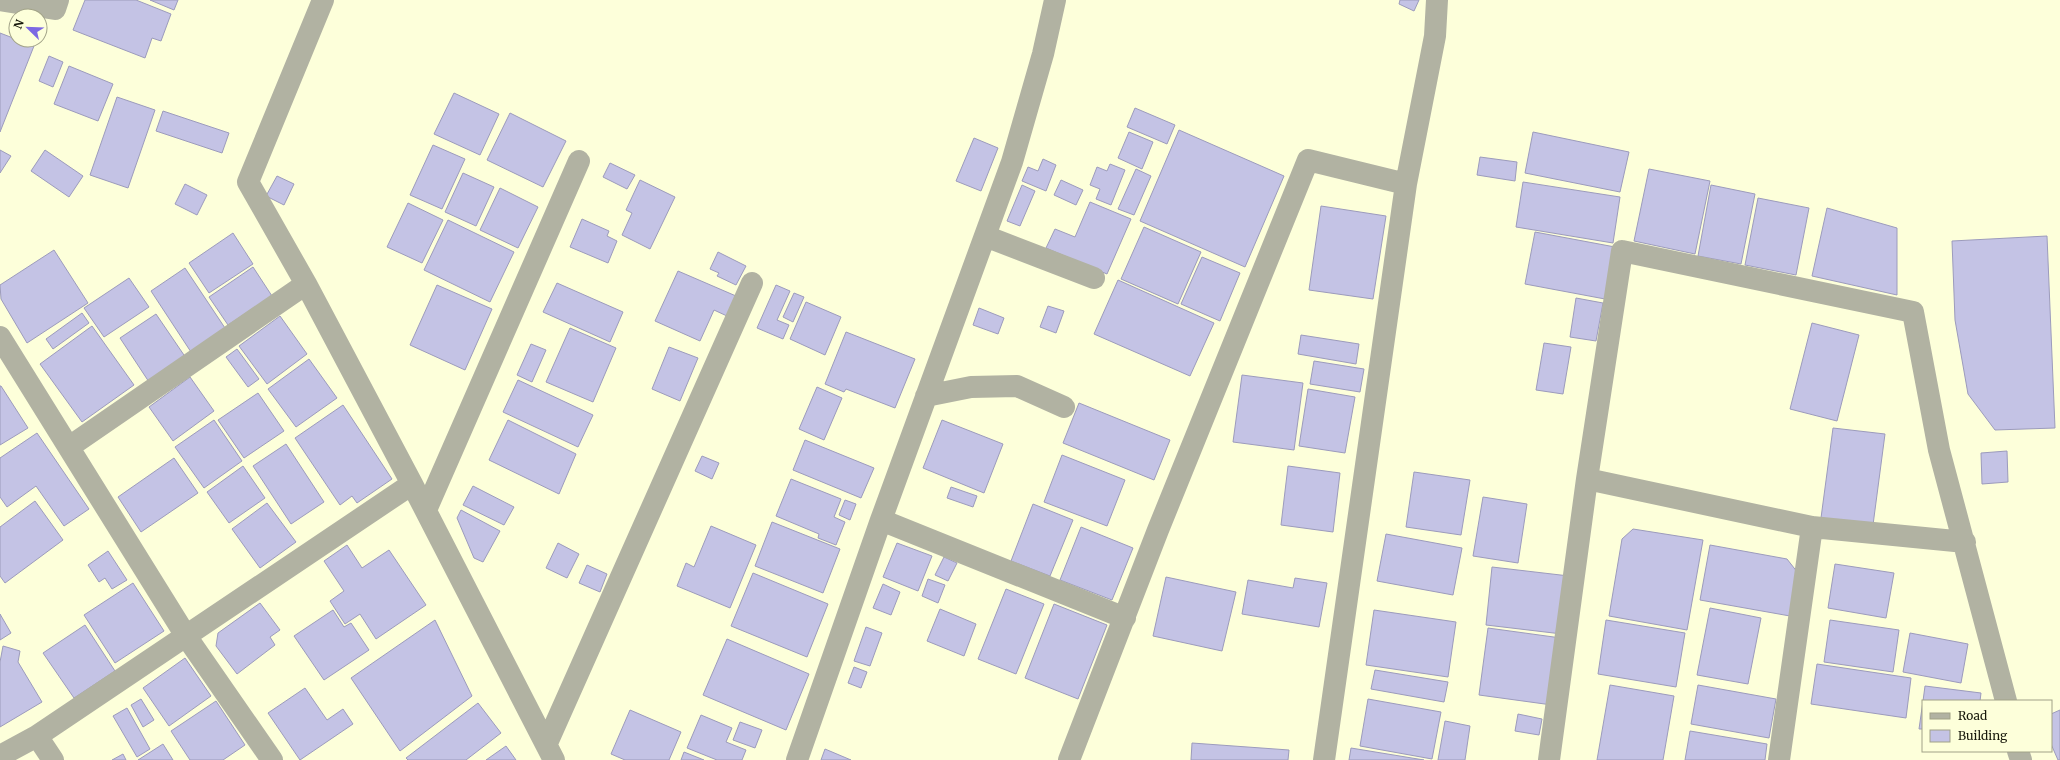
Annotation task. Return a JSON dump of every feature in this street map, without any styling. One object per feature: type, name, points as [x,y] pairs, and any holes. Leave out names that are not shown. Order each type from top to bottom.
[{"type":"street","points":[[0,0],[55,9],[58,0]]},
{"type":"street","points":[[323,0],[248,182],[306,284],[426,510],[551,752]]},
{"type":"street","points":[[797,760],[880,520],[1012,162],[1043,54],[1055,0]]},
{"type":"street","points":[[1324,760],[1406,184],[1435,36],[1437,0]]},
{"type":"street","points":[[1069,760],[1158,530],[1308,160],[1406,184]]},
{"type":"street","points":[[426,510],[580,161]]},
{"type":"street","points":[[985,236],[1094,278]]},
{"type":"street","points":[[1549,760],[1587,479],[1622,251],[1913,312],[1939,450],[1965,542],[2006,700]]},
{"type":"street","points":[[551,752],[752,283]]},
{"type":"street","points":[[69,447],[306,284]]},
{"type":"street","points":[[0,337],[186,636],[272,760]]},
{"type":"street","points":[[926,396],[971,386],[1017,386],[1064,407]]},
{"type":"street","points":[[1587,479],[1812,528],[1965,542]]},
{"type":"street","points":[[0,756],[38,736],[412,484]]},
{"type":"street","points":[[880,520],[1125,618]]},
{"type":"street","points":[[1779,760],[1812,528]]},
{"type":"street","points":[[38,736],[53,760]]},
{"type":"building","points":[[85,0],[136,0],[171,14],[161,41],[152,38],[145,58],[73,30]]},
{"type":"building","points":[[150,0],[178,0],[174,10]]},
{"type":"building","points":[[1400,0],[1419,0],[1414,11],[1399,4]]},
{"type":"building","points":[[0,33],[8,36],[8,48],[33,48],[0,132]]},
{"type":"building","points":[[49,56],[63,62],[53,87],[39,81]]},
{"type":"building","points":[[69,66],[113,84],[98,121],[54,104]]},
{"type":"building","points":[[454,93],[499,114],[480,155],[434,134]]},
{"type":"building","points":[[117,97],[155,110],[128,188],[90,175]]},
{"type":"building","points":[[1135,108],[1175,125],[1167,144],[1127,127]]},
{"type":"building","points":[[163,111],[229,133],[222,153],[156,131]]},
{"type":"building","points":[[510,113],[566,141],[543,187],[487,160]]},
{"type":"building","points":[[1179,130],[1284,176],[1245,267],[1140,221]]},
{"type":"building","points":[[1129,132],[1153,142],[1142,169],[1118,158]]},
{"type":"building","points":[[1533,132],[1629,152],[1620,192],[1525,173]]},
{"type":"building","points":[[974,138],[998,148],[981,191],[956,181]]},
{"type":"building","points":[[433,145],[465,159],[442,209],[410,195]]},
{"type":"building","points":[[0,150],[11,156],[0,173]]},
{"type":"building","points":[[45,150],[83,176],[69,197],[31,171]]},
{"type":"building","points":[[1480,157],[1517,162],[1515,181],[1477,175]]},
{"type":"building","points":[[1043,159],[1056,165],[1046,191],[1022,181],[1028,167],[1038,171]]},
{"type":"building","points":[[610,163],[635,175],[627,189],[603,177]]},
{"type":"building","points":[[1110,164],[1125,170],[1111,205],[1096,199],[1100,189],[1090,185],[1097,167],[1107,171]]},
{"type":"building","points":[[1136,169],[1151,176],[1134,215],[1118,209]]},
{"type":"building","points":[[1649,169],[1710,181],[1695,254],[1634,241]]},
{"type":"building","points":[[463,173],[494,187],[476,226],[445,212]]},
{"type":"building","points":[[277,176],[294,184],[284,205],[266,196]]},
{"type":"building","points":[[640,180],[675,197],[650,249],[622,235],[632,213],[626,210]]},
{"type":"building","points":[[1061,180],[1083,190],[1076,205],[1054,195]]},
{"type":"building","points":[[1523,182],[1620,197],[1613,243],[1516,227]]},
{"type":"building","points":[[185,184],[207,195],[197,215],[175,204]]},
{"type":"building","points":[[1022,185],[1035,191],[1020,226],[1007,221]]},
{"type":"building","points":[[1711,185],[1755,194],[1741,264],[1698,256]]},
{"type":"building","points":[[500,188],[538,207],[518,248],[480,230]]},
{"type":"building","points":[[1758,198],[1809,208],[1796,275],[1745,265]]},
{"type":"building","points":[[1090,202],[1131,219],[1107,274],[1046,248],[1055,229],[1075,237]]},
{"type":"building","points":[[408,203],[443,220],[422,263],[387,247]]},
{"type":"building","points":[[1321,206],[1386,216],[1373,299],[1309,290]]},
{"type":"building","points":[[1827,208],[1897,228],[1897,295],[1812,276]]},
{"type":"building","points":[[582,219],[609,231],[607,236],[617,241],[608,263],[570,247]]},
{"type":"building","points":[[448,220],[514,252],[490,302],[424,270]]},
{"type":"building","points":[[1144,227],[1201,252],[1178,304],[1121,279]]},
{"type":"building","points":[[1535,232],[1615,247],[1605,299],[1525,284]]},
{"type":"building","points":[[233,233],[253,264],[209,293],[189,263]]},
{"type":"building","points":[[2047,236],[2055,428],[1995,430],[1968,394],[1955,320],[1952,241]]},
{"type":"building","points":[[54,250],[88,303],[27,343],[1,299],[0,285]]},
{"type":"building","points":[[718,252],[746,266],[736,285],[717,276],[719,273],[710,269]]},
{"type":"building","points":[[1202,257],[1240,273],[1220,321],[1181,304]]},
{"type":"building","points":[[253,267],[272,296],[228,325],[209,297]]},
{"type":"building","points":[[185,268],[225,328],[191,352],[151,291]]},
{"type":"building","points":[[678,271],[736,296],[727,316],[714,310],[700,341],[655,321]]},
{"type":"building","points":[[129,278],[149,307],[104,337],[84,308]]},
{"type":"building","points":[[1118,280],[1214,323],[1190,376],[1094,334]]},
{"type":"building","points":[[557,283],[623,312],[610,342],[543,312]]},
{"type":"building","points":[[437,285],[492,309],[465,370],[410,345]]},
{"type":"building","points":[[776,285],[790,291],[777,320],[789,325],[783,339],[757,328]]},
{"type":"building","points":[[794,293],[804,297],[793,322],[783,317]]},
{"type":"building","points":[[1576,298],[1603,303],[1596,341],[1570,337]]},
{"type":"building","points":[[806,302],[841,317],[825,355],[790,339]]},
{"type":"building","points":[[1048,306],[1064,311],[1056,333],[1040,327]]},
{"type":"building","points":[[979,308],[1004,318],[998,334],[973,325]]},
{"type":"building","points":[[82,313],[89,323],[53,349],[46,339]]},
{"type":"building","points":[[156,314],[186,358],[149,382],[120,338]]},
{"type":"building","points":[[280,316],[307,354],[267,384],[239,346]]},
{"type":"building","points":[[1812,323],[1859,335],[1837,421],[1790,409]]},
{"type":"building","points":[[92,326],[134,385],[82,422],[40,364]]},
{"type":"building","points":[[570,328],[616,348],[593,402],[546,382]]},
{"type":"building","points":[[846,332],[915,359],[895,408],[846,389],[844,392],[825,384]]},
{"type":"building","points":[[1301,335],[1359,344],[1356,364],[1298,354]]},
{"type":"building","points":[[1544,343],[1571,347],[1563,394],[1536,390]]},
{"type":"building","points":[[531,344],[546,350],[532,382],[517,375]]},
{"type":"building","points":[[669,347],[698,358],[680,401],[652,389]]},
{"type":"building","points":[[237,349],[259,379],[248,387],[226,357]]},
{"type":"building","points":[[309,359],[337,398],[296,427],[268,389]]},
{"type":"building","points":[[1314,361],[1364,369],[1360,392],[1310,384]]},
{"type":"building","points":[[1242,375],[1303,383],[1294,450],[1233,442]]},
{"type":"building","points":[[190,377],[214,411],[173,441],[149,407]]},
{"type":"building","points":[[518,380],[593,415],[578,447],[503,412]]},
{"type":"building","points":[[0,386],[28,428],[0,445]]},
{"type":"building","points":[[817,387],[842,398],[824,440],[799,429]]},
{"type":"building","points":[[1308,389],[1355,397],[1345,453],[1299,446]]},
{"type":"building","points":[[258,393],[284,431],[244,458],[218,420]]},
{"type":"building","points":[[1079,403],[1170,440],[1154,480],[1063,443]]},
{"type":"building","points":[[343,405],[392,479],[357,503],[352,496],[340,505],[295,438]]},
{"type":"building","points":[[214,420],[242,461],[204,488],[175,447]]},
{"type":"building","points":[[508,420],[576,454],[559,494],[489,460]]},
{"type":"building","points":[[942,420],[1003,444],[984,493],[923,468]]},
{"type":"building","points":[[1833,428],[1885,434],[1873,525],[1821,518]]},
{"type":"building","points":[[37,433],[89,509],[64,526],[36,486],[7,507],[0,497],[0,458]]},
{"type":"building","points":[[805,440],[874,468],[861,498],[793,470]]},
{"type":"building","points":[[286,444],[324,502],[291,524],[253,466]]},
{"type":"building","points":[[2007,451],[2008,482],[1982,484],[1981,453]]},
{"type":"building","points":[[1062,455],[1125,480],[1107,526],[1044,502]]},
{"type":"building","points":[[702,456],[719,463],[712,479],[695,471]]},
{"type":"building","points":[[174,458],[198,493],[141,532],[118,497]]},
{"type":"building","points":[[243,466],[265,498],[229,523],[207,492]]},
{"type":"building","points":[[1288,466],[1340,473],[1333,532],[1281,525]]},
{"type":"building","points":[[1414,472],[1470,480],[1461,535],[1406,527]]},
{"type":"building","points":[[791,479],[841,499],[834,517],[845,522],[836,545],[818,538],[819,534],[776,516]]},
{"type":"building","points":[[473,486],[514,507],[504,525],[463,505]]},
{"type":"building","points":[[951,487],[977,496],[973,507],[947,498]]},
{"type":"building","points":[[1483,497],[1527,504],[1518,563],[1473,556]]},
{"type":"building","points":[[845,500],[856,504],[850,520],[839,515]]},
{"type":"building","points":[[35,501],[63,540],[5,583],[0,576],[0,527]]},
{"type":"building","points":[[267,503],[296,542],[260,568],[232,529]]},
{"type":"building","points":[[1033,504],[1073,520],[1050,576],[1011,561]]},
{"type":"building","points":[[461,510],[500,531],[483,562],[474,558],[457,518]]},
{"type":"building","points":[[772,522],[840,549],[823,593],[755,566]]},
{"type":"building","points":[[711,526],[756,545],[730,608],[677,586],[686,563],[694,567]]},
{"type":"building","points":[[1081,527],[1133,548],[1112,600],[1060,580]]},
{"type":"building","points":[[1633,529],[1703,540],[1687,630],[1609,616],[1622,539]]},
{"type":"building","points":[[1386,534],[1462,548],[1453,595],[1377,581]]},
{"type":"building","points":[[558,543],[579,554],[567,578],[546,568]]},
{"type":"building","points":[[897,543],[932,556],[918,591],[883,577]]},
{"type":"building","points":[[347,545],[362,568],[389,550],[426,605],[376,639],[360,614],[345,624],[330,601],[344,591],[324,561]]},
{"type":"building","points":[[1710,545],[1787,559],[1798,573],[1790,616],[1700,600]]},
{"type":"building","points":[[108,551],[127,580],[112,589],[105,578],[99,582],[88,565]]},
{"type":"building","points":[[944,557],[957,563],[948,581],[935,575]]},
{"type":"building","points":[[1835,564],[1894,573],[1886,618],[1828,608]]},
{"type":"building","points":[[587,565],[607,574],[600,592],[579,583]]},
{"type":"building","points":[[1492,567],[1569,576],[1562,634],[1486,625]]},
{"type":"building","points":[[753,573],[828,604],[807,657],[731,626]]},
{"type":"building","points":[[1166,577],[1236,592],[1222,651],[1153,636]]},
{"type":"building","points":[[1295,578],[1327,583],[1319,627],[1242,614],[1248,580],[1293,588]]},
{"type":"building","points":[[928,579],[945,585],[938,603],[922,596]]},
{"type":"building","points":[[133,583],[164,631],[115,663],[84,615]]},
{"type":"building","points":[[883,584],[900,592],[891,615],[873,608]]},
{"type":"building","points":[[1006,589],[1044,604],[1016,674],[978,659]]},
{"type":"building","points":[[260,603],[280,630],[270,637],[275,645],[237,674],[216,646],[218,633]]},
{"type":"building","points":[[1054,604],[1107,625],[1078,699],[1025,678]]},
{"type":"building","points":[[1710,608],[1761,618],[1748,684],[1697,675]]},
{"type":"building","points":[[940,609],[976,624],[964,656],[927,641]]},
{"type":"building","points":[[333,610],[344,627],[351,623],[369,650],[324,680],[294,636]]},
{"type":"building","points":[[1374,610],[1456,622],[1448,677],[1366,665]]},
{"type":"building","points":[[0,614],[11,633],[0,640]]},
{"type":"building","points":[[435,620],[472,696],[400,751],[351,678]]},
{"type":"building","points":[[1606,620],[1685,633],[1676,687],[1598,674]]},
{"type":"building","points":[[1830,620],[1899,630],[1893,672],[1824,662]]},
{"type":"building","points":[[85,625],[115,671],[74,698],[43,653]]},
{"type":"building","points":[[866,627],[882,633],[870,666],[854,661]]},
{"type":"building","points":[[1488,628],[1561,638],[1552,705],[1479,695]]},
{"type":"building","points":[[1910,633],[1968,644],[1961,683],[1903,672]]},
{"type":"building","points":[[727,639],[809,674],[786,730],[703,695]]},
{"type":"building","points":[[3,646],[20,651],[18,662],[42,702],[0,727],[0,662]]},
{"type":"building","points":[[185,658],[211,696],[169,726],[143,688]]},
{"type":"building","points":[[1817,664],[1911,678],[1906,718],[1811,704]]},
{"type":"building","points":[[854,667],[867,672],[861,688],[848,683]]},
{"type":"building","points":[[1375,670],[1448,682],[1444,702],[1371,689]]},
{"type":"building","points":[[1610,685],[1674,696],[1663,760],[1597,760]]},
{"type":"building","points":[[1698,685],[1776,699],[1769,738],[1691,724]]},
{"type":"building","points":[[1925,686],[1981,693],[1980,700],[1923,700]]},
{"type":"building","points":[[305,688],[327,720],[343,709],[353,724],[300,760],[268,713]]},
{"type":"building","points":[[141,699],[154,720],[143,727],[131,705]]},
{"type":"building","points":[[1368,699],[1441,712],[1432,759],[1360,746]]},
{"type":"building","points":[[216,701],[245,745],[223,760],[190,760],[171,731]]},
{"type":"building","points":[[478,703],[501,733],[466,760],[408,760],[406,758]]},
{"type":"building","points":[[127,708],[150,749],[137,757],[113,716]]},
{"type":"building","points":[[1922,708],[1922,729],[1919,729]]},
{"type":"building","points":[[630,710],[681,732],[669,760],[625,760],[611,754]]},
{"type":"building","points":[[2060,710],[2060,760],[2058,760],[2052,746],[2052,714]]},
{"type":"building","points":[[1518,714],[1542,719],[1539,735],[1515,731]]},
{"type":"building","points":[[701,715],[732,728],[726,742],[746,750],[742,760],[717,760],[687,748]]},
{"type":"building","points":[[1445,721],[1470,726],[1465,760],[1438,760]]},
{"type":"building","points":[[740,722],[762,730],[755,748],[733,740]]},
{"type":"building","points":[[1690,731],[1767,744],[1765,760],[1685,760]]},
{"type":"building","points":[[1192,743],[1289,750],[1288,760],[1191,760]]},
{"type":"building","points":[[163,744],[173,760],[138,760]]},
{"type":"building","points":[[506,746],[516,760],[486,760]]},
{"type":"building","points":[[1351,748],[1424,760],[1349,760]]},
{"type":"building","points":[[825,749],[851,760],[821,760]]},
{"type":"building","points":[[684,752],[704,760],[681,760]]},
{"type":"building","points":[[123,754],[126,760],[112,760]]}]
